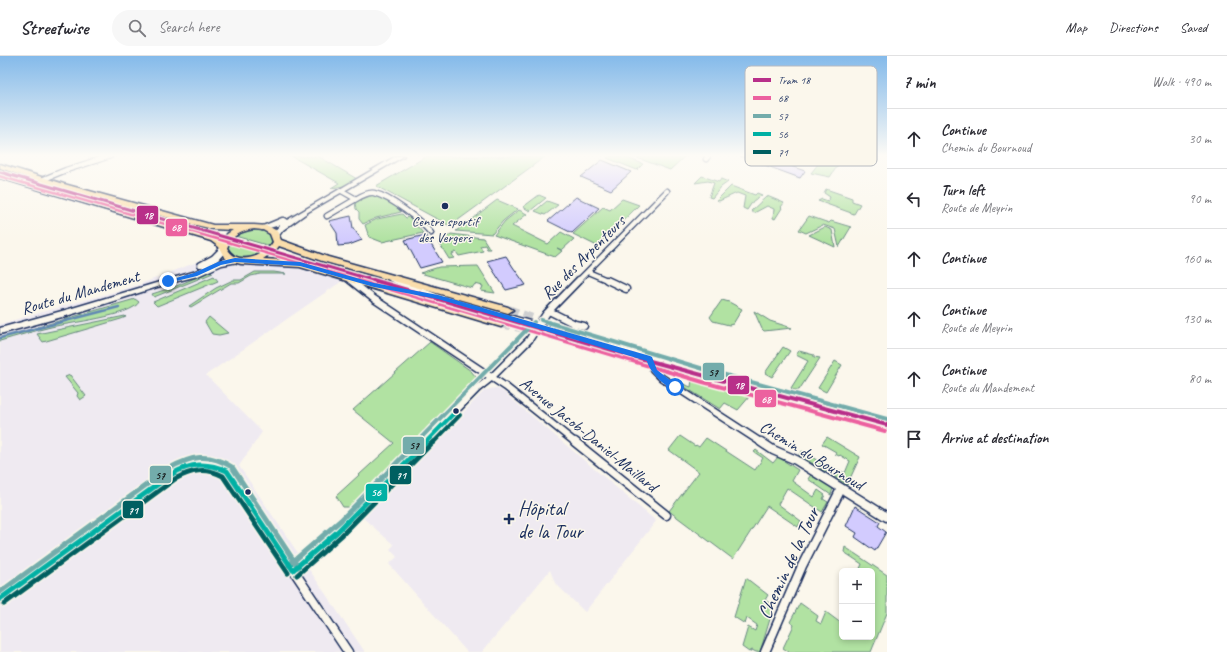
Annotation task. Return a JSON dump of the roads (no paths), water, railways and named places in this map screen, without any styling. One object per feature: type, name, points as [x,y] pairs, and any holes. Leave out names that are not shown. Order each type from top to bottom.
[{"type":"main road","points":[[27,184],[214,239],[223,248],[227,256],[235,260],[294,263],[502,323]]},
{"type":"main road","points":[[56,184],[213,227],[262,228],[274,225],[306,211]]},
{"type":"main road","points":[[248,260],[259,258],[268,254],[273,249],[280,228],[306,211],[354,184]]},
{"type":"main road","points":[[223,248],[227,238],[246,228]]},
{"type":"main road","points":[[262,228],[270,230],[276,238],[316,256],[508,310]]},
{"type":"main road","name":"Route du Mandement","points":[[168,281],[215,258],[223,248]]},
{"type":"main road","name":"Route du Mandement","points":[[0,331],[77,310],[195,274],[220,263],[235,260]]},
{"type":"street","points":[[342,191],[356,199]]},
{"type":"street","name":"Rue des Arpenteurs","points":[[539,326],[549,311],[668,192]]},
{"type":"street","points":[[327,216],[368,193],[374,193],[400,206],[424,225],[430,233]]},
{"type":"street","points":[[588,272],[626,289]]},
{"type":"street","points":[[381,275],[438,297],[690,370],[728,384],[887,428]]},
{"type":"street","name":"Avenue Jacob-Daniel-Maillard","points":[[344,277],[357,284],[374,299],[492,378],[529,405],[666,515]]},
{"type":"street","points":[[374,285],[438,297]]},
{"type":"street","points":[[549,311],[560,315],[579,326],[584,326]]},
{"type":"street","name":"Avenue Jacob-Daniel-Maillard","points":[[364,504],[477,389],[492,378],[529,340],[539,326]]},
{"type":"street","name":"Chemin du Bournoud","points":[[650,359],[651,366],[655,372],[675,387],[773,450],[789,456],[887,517]]},
{"type":"street","points":[[690,370],[705,372],[887,422]]},
{"type":"street","points":[[0,599],[172,474],[185,466],[197,463],[208,463],[227,471],[348,652]]},
{"type":"street","name":"Chemin de la Tour","points":[[765,652],[802,566],[841,489]]},
{"type":"waterway","points":[[0,338],[119,307]]},
{"type":"tunnel","points":[[508,310],[581,337]]},
{"type":"tunnel","points":[[501,323],[567,337]]},
{"type":"tram line","name":"18","points":[[41,184],[650,361],[887,425]]},
{"type":"place","name":"Centre sportif des Vergers","points":[[445,206]]},
{"type":"place","name":"Hôpital de la Tour","points":[[509,519]]}]
